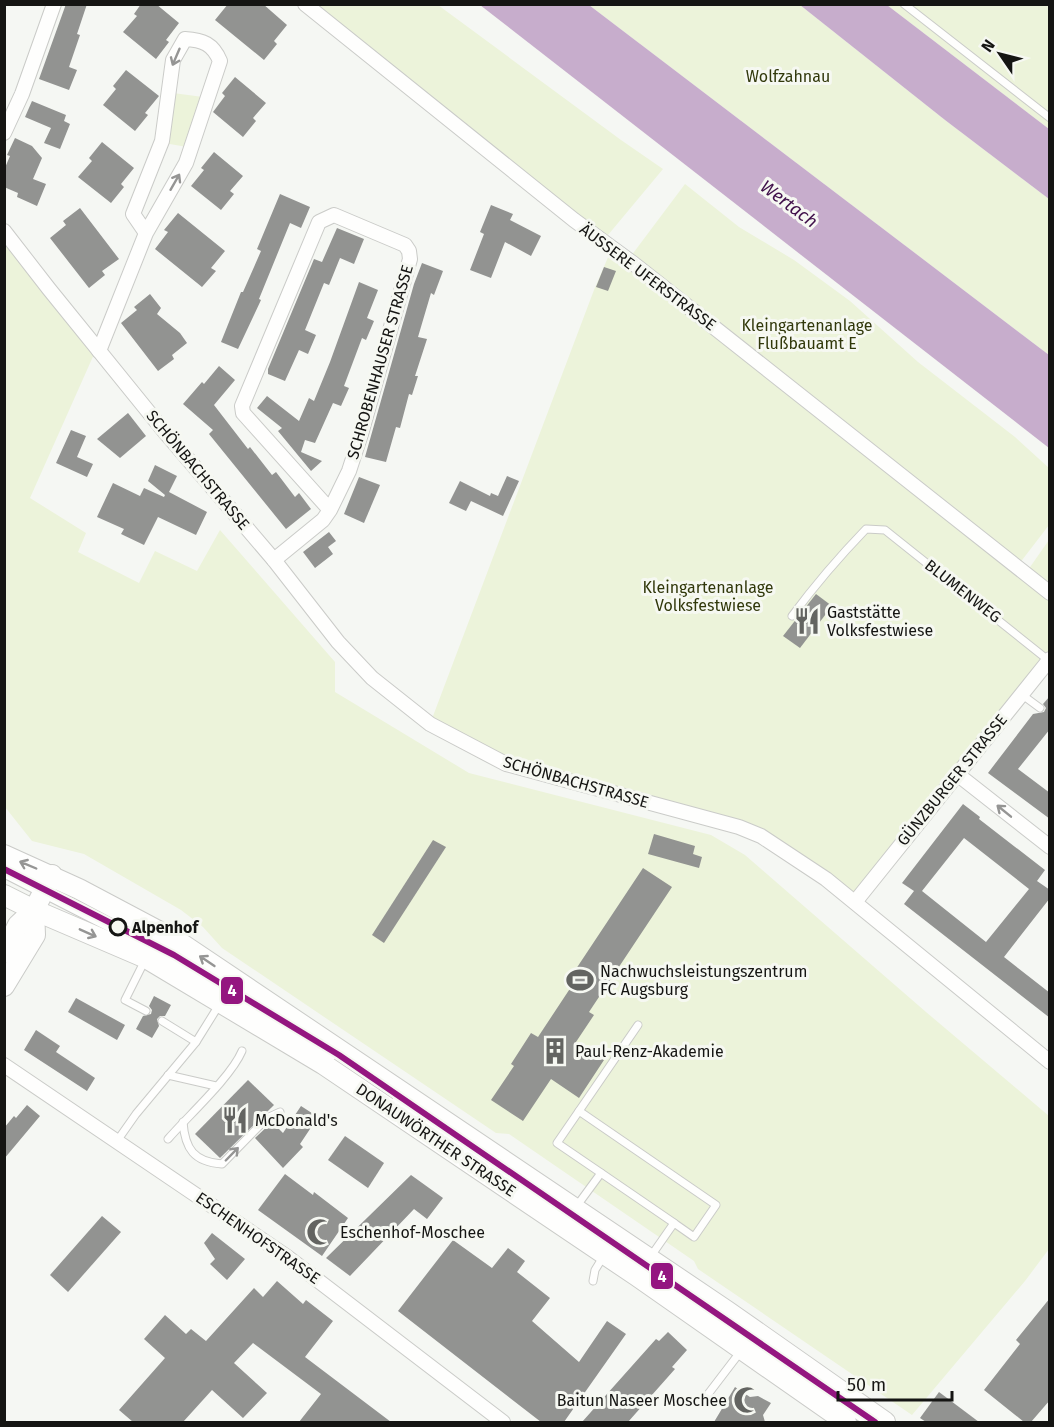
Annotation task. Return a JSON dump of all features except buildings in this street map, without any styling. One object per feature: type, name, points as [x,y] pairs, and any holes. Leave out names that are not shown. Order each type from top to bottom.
[{"type":"main road","name":"DONAUWÖRTHER STRASSE","points":[[4,855],[48,884],[179,942],[650,1258],[885,1422]]},
{"type":"main road","points":[[4,953],[18,926],[34,910],[48,884]]},
{"type":"main road","name":"DONAUWÖRTHER STRASSE","points":[[4,895],[146,958],[328,1067],[605,1254],[846,1422]]},
{"type":"main road","points":[[4,986],[35,935],[34,910]]},
{"type":"street","points":[[4,133],[22,94],[54,4]]},
{"type":"street","name":"ÄUSSERE UFERSTRASSE","points":[[305,4],[536,190],[1050,593]]},
{"type":"street","points":[[99,351],[146,233],[186,163],[220,61],[215,49],[201,40],[185,39],[173,60],[162,141],[133,214],[146,233]]},
{"type":"street","name":"SCHROBENHAUSER STRASSE","points":[[274,560],[323,519],[330,510],[349,471],[410,259],[405,245],[334,216],[319,222],[242,406],[243,413],[330,510]]},
{"type":"street","name":"SCHÖNBACHSTRASSE","points":[[4,231],[99,351],[274,560],[338,642],[365,670],[430,724],[506,764],[739,827],[761,836],[826,879],[1050,1062]]},
{"type":"street","name":"GÜNZBURGER STRASSE","points":[[855,902],[1049,659]]},
{"type":"street","points":[[957,774],[1050,847]]},
{"type":"street","name":"ESCHENHOFSTRASSE","points":[[4,1065],[286,1256],[502,1422]]},
{"type":"lane","points":[[904,4],[1050,118]]},
{"type":"lane","name":"BLUMENWEG","points":[[792,616],[824,573],[867,529],[876,528],[885,530],[1049,659]]},
{"type":"lane","points":[[1022,694],[1040,708]]},
{"type":"lane","points":[[4,874],[48,884],[336,1059]]},
{"type":"lane","points":[[146,958],[125,999],[146,1011]]},
{"type":"lane","points":[[117,1141],[136,1114],[196,1042],[221,1002]]},
{"type":"lane","points":[[162,1021],[196,1042]]},
{"type":"lane","points":[[579,1111],[716,1205],[694,1237],[557,1143],[638,1025]]},
{"type":"lane","points":[[168,1139],[239,1060],[242,1051]]},
{"type":"lane","points":[[168,1075],[216,1086]]},
{"type":"lane","points":[[385,1092],[591,1233]]},
{"type":"lane","points":[[183,1122],[184,1139],[195,1155],[207,1163],[222,1164],[267,1118],[280,1112]]},
{"type":"lane","points":[[576,1208],[601,1173]]},
{"type":"lane","points":[[650,1258],[674,1223]]},
{"type":"lane","points":[[593,1281],[594,1270],[605,1254]]},
{"type":"lane","points":[[670,1287],[867,1422]]},
{"type":"lane","points":[[702,1402],[742,1349]]},
{"type":"green space","points":[[305,5],[438,5],[663,169],[603,241]]},
{"type":"green space","name":"Wolfzahnau","points":[[589,5],[800,5],[1049,199],[1049,355]]},
{"type":"green space","points":[[887,5],[1049,5],[1049,129]]},
{"type":"green space","points":[[173,93],[203,97],[187,147],[164,143]]},
{"type":"green space","name":"Kleingartenanlage Volksfestwiese","points":[[685,184],[739,227],[794,260],[850,301],[918,362],[1015,437],[1049,468],[1049,525],[1016,568],[1049,593],[1049,659],[855,902],[761,836],[506,764],[430,724],[594,290],[612,248],[628,260]]},
{"type":"green space","name":"Nachwuchsleistungszentrum FC Augsburg","points":[[4,231],[95,352],[30,498],[86,533],[78,552],[139,583],[155,551],[197,571],[220,530],[335,662],[335,692],[469,773],[711,835],[745,855],[1049,1116],[1049,1249],[1025,1281],[912,1415],[698,1269],[694,1261],[509,1134],[496,1133],[222,948],[203,927],[181,910],[84,854],[32,841],[5,807]]},
{"type":"green space","points":[[1049,540],[1049,587],[1028,570]]},
{"type":"water","name":"Wertach","points":[[480,5],[589,5],[1049,355],[1049,448]]},
{"type":"water","points":[[800,5],[887,5],[1049,129],[1049,199],[945,120]]},
{"type":"transit line","name":"4","points":[[4,869],[174,955],[339,1055],[875,1422]]},
{"type":"place","name":"Gaststätte Volksfestwiese","points":[[807,621]]},
{"type":"place","name":"Alpenhof","points":[[118,927]]},
{"type":"place","name":"Nachwuchsleistungszentrum FC Augsburg","points":[[580,980]]},
{"type":"place","name":"Paul-Renz-Akademie","points":[[555,1051]]},
{"type":"place","name":"McDonald's","points":[[235,1120]]},
{"type":"place","name":"Eschenhof-Moschee","points":[[320,1232]]},
{"type":"place","name":"Baitun Naseer Moschee","points":[[747,1400]]},
{"type":"park label","name":"Kleingartenanlage Flußbauamt E","points":[[807,334]]}]
